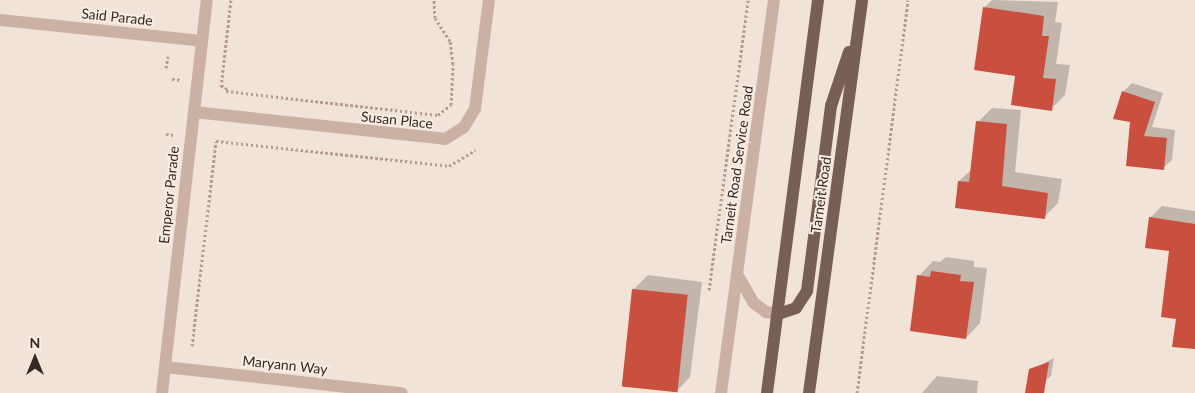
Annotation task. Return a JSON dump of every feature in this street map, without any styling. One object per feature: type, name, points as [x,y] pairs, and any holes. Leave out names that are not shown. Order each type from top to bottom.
[{"type":"main road","name":"Tarneit Road","points":[[767,393],[818,0]]},
{"type":"main road","name":"Tarneit Road","points":[[809,393],[862,0]]},
{"type":"main road","points":[[778,314],[796,308],[807,291],[831,106],[859,21]]},
{"type":"street","name":"Emperor Parade","points":[[162,393],[207,0]]},
{"type":"street","name":"Susan Place","points":[[194,112],[445,139],[464,127],[475,109],[489,0]]},
{"type":"street","name":"Tarneit Road Service Road","points":[[737,274],[774,0]]},
{"type":"street","name":"Said Parade","points":[[0,20],[202,42]]},
{"type":"street","points":[[737,274],[754,303],[766,312],[778,314]]},
{"type":"street","points":[[721,393],[737,274]]},
{"type":"street","name":"Maryann Way","points":[[165,367],[402,393]]},
{"type":"path","points":[[231,0],[221,86],[226,87],[226,91],[438,115],[451,105],[453,64],[450,42],[435,18],[434,0]]},
{"type":"path","points":[[709,290],[748,0]]},
{"type":"path","points":[[857,393],[908,0]]},
{"type":"path","points":[[192,346],[216,141],[449,166],[476,150]]},
{"type":"building","points":[[983,7],[1044,16],[1042,36],[1049,36],[1043,78],[1056,79],[1052,111],[1011,105],[1015,76],[974,70]]},
{"type":"building","points":[[1122,91],[1155,102],[1144,136],[1167,138],[1164,170],[1126,166],[1130,122],[1113,119]]},
{"type":"building","points":[[976,121],[1007,124],[1002,186],[1048,193],[1045,219],[955,208],[958,181],[969,182]]},
{"type":"building","points":[[1149,217],[1195,224],[1195,349],[1172,347],[1176,319],[1161,317],[1169,251],[1145,248]]},
{"type":"building","points":[[931,271],[961,275],[960,281],[974,282],[966,339],[910,331],[917,275],[930,277]]},
{"type":"building","points":[[632,289],[688,295],[677,392],[622,386]]},
{"type":"building","points":[[1049,362],[1044,393],[1025,393],[1029,369]]}]
